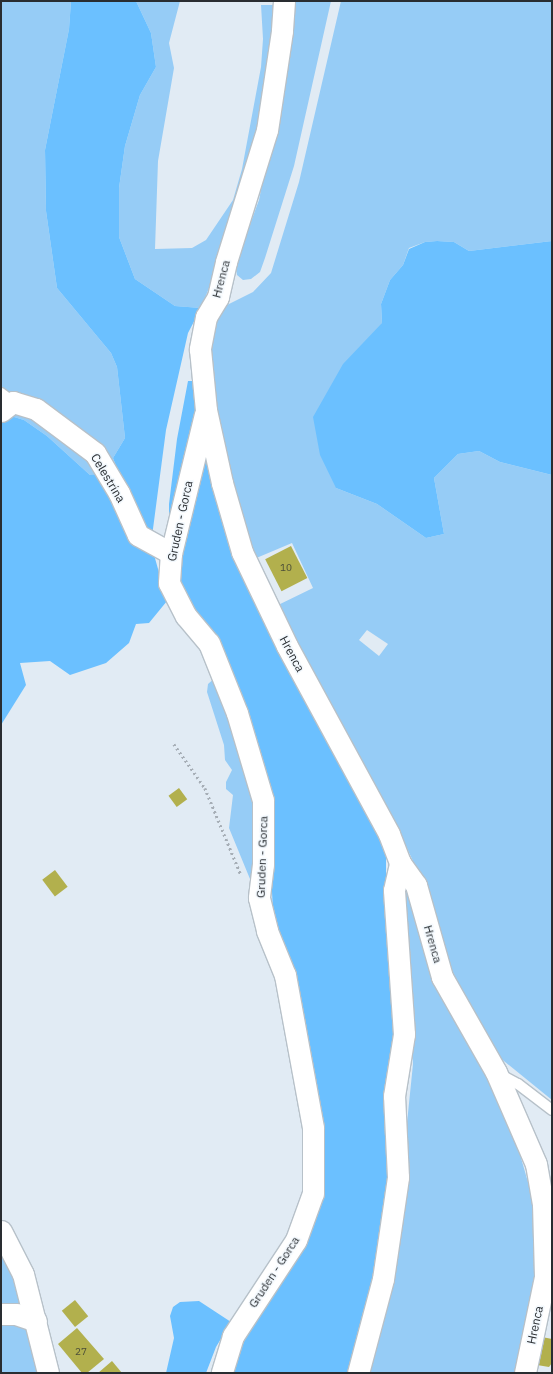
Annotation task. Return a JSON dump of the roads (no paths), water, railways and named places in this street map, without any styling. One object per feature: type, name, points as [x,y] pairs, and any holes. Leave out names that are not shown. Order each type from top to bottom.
[{"type":"street","name":"Hrenca","points":[[284,1],[282,31],[267,130],[226,262],[218,297],[206,317],[200,349],[206,410],[222,483],[242,552],[287,646],[389,834],[400,863],[416,885],[442,977],[496,1072],[536,1164],[543,1204],[549,1274],[525,1373]]},
{"type":"street","name":"Celestrina","points":[[5,402],[36,409],[95,453],[120,493],[138,535],[171,553]]},
{"type":"street","name":"Gruden - Gorca","points":[[206,410],[171,553],[169,583],[186,616],[209,643],[237,713],[263,800],[263,864],[259,898],[266,931],[285,975],[313,1128],[313,1193],[296,1240],[234,1336],[222,1373]]},
{"type":"street","points":[[358,1373],[383,1279],[398,1177],[394,1096],[404,1034],[394,890],[400,863]]},
{"type":"street","points":[[1,1231],[23,1274],[48,1373]]},
{"type":"street","points":[[1,1314],[16,1314],[36,1321]]},
{"type":"lane","points":[[496,1072],[518,1084],[552,1110]]}]
